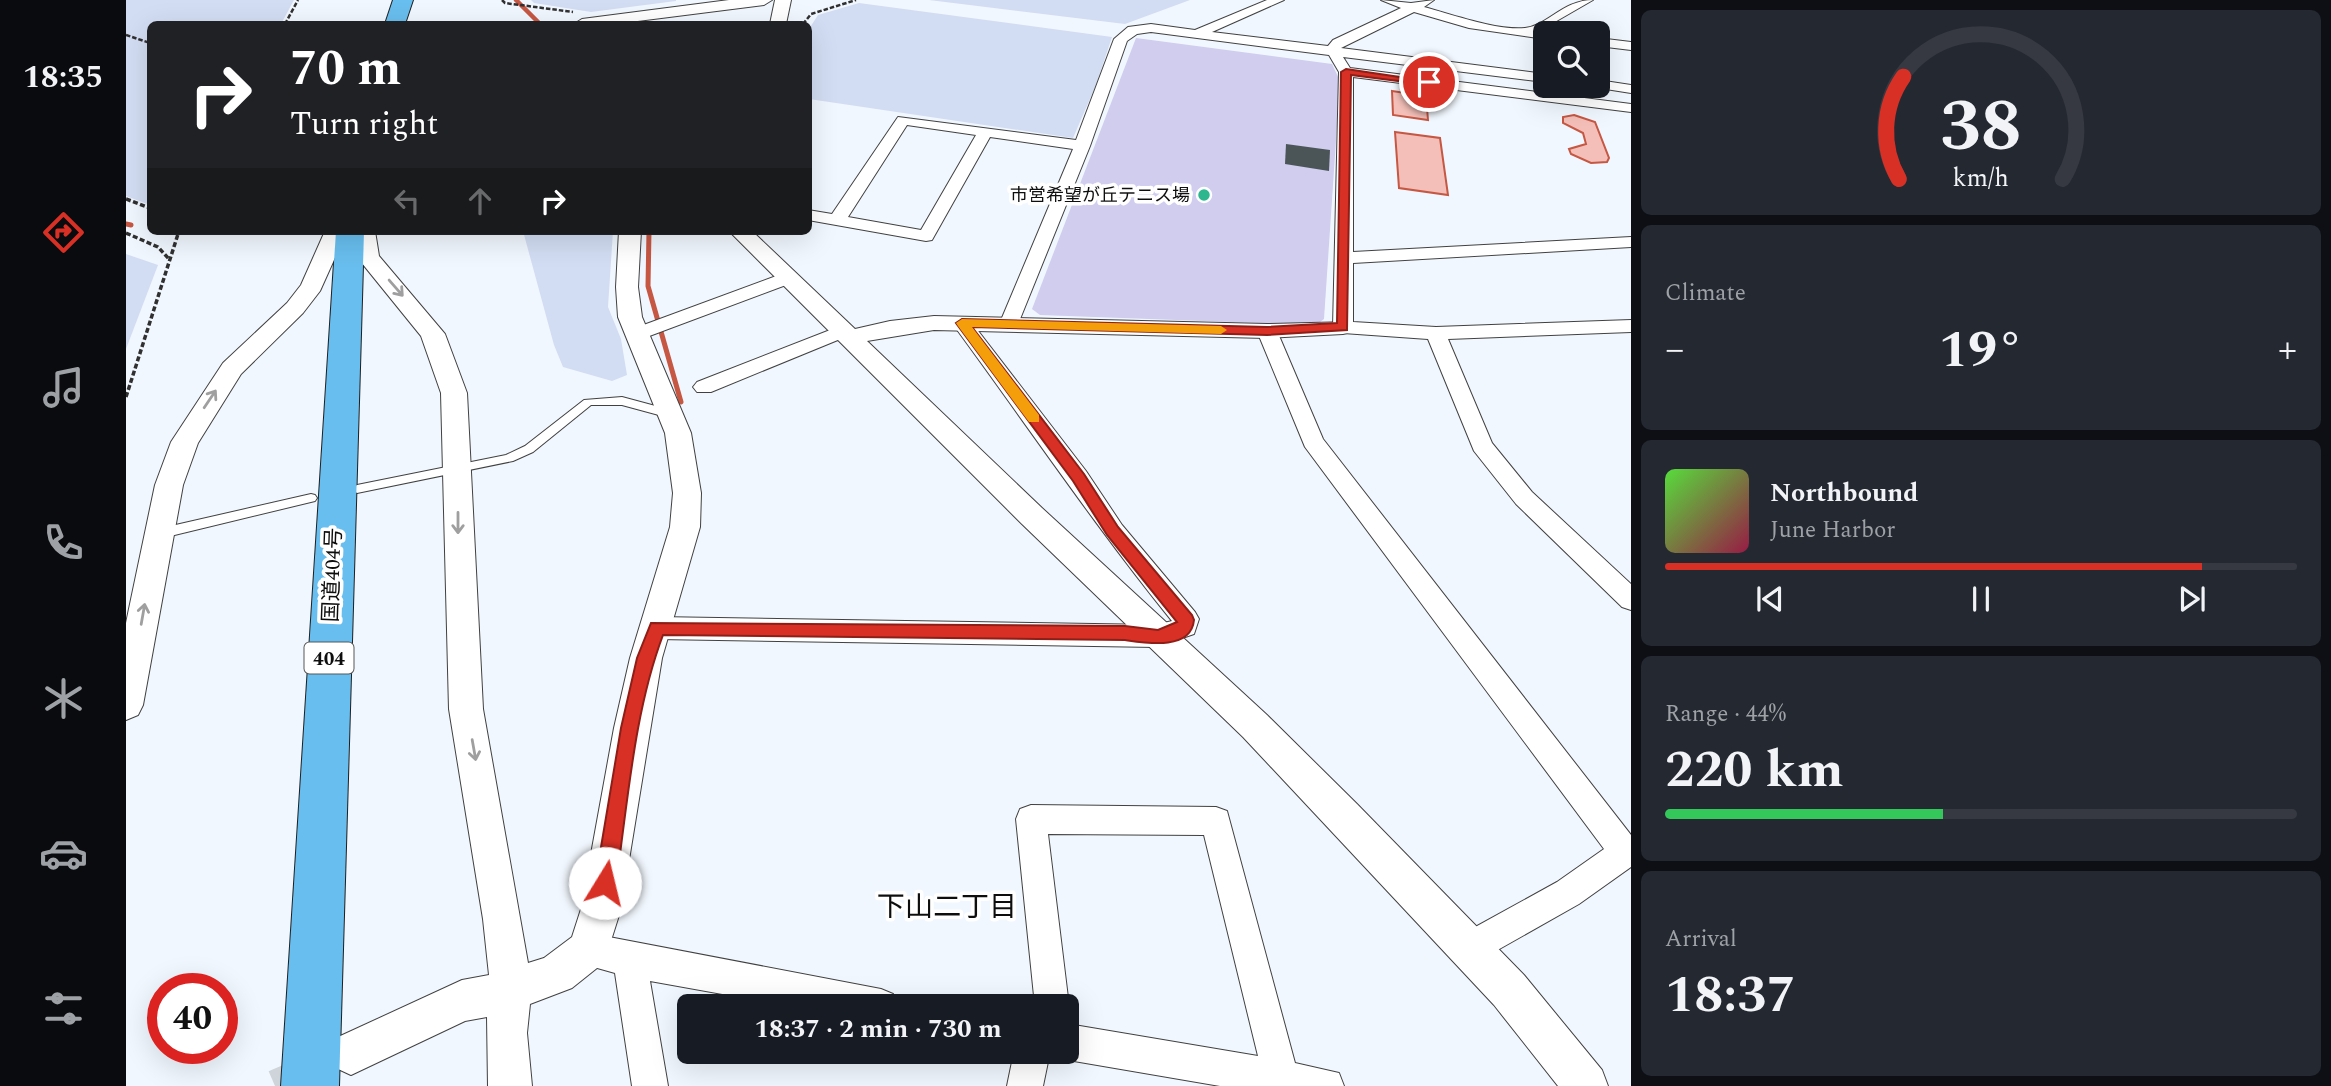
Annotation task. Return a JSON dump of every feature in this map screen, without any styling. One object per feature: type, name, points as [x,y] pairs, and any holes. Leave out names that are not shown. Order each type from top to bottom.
[{"type":"highway","points":[[396,21],[403,0]]},
{"type":"highway","name":"国道404号","points":[[310,1086],[349,235]]},
{"type":"street","points":[[605,21],[764,0]]},
{"type":"street","points":[[779,21],[783,0]]},
{"type":"street","points":[[1198,34],[1278,0]]},
{"type":"street","points":[[1387,0],[1469,24],[1533,34]]},
{"type":"street","points":[[1343,327],[1346,72],[1335,51],[1338,43],[1428,0]]},
{"type":"street","points":[[1527,33],[1587,0]]},
{"type":"street","points":[[1009,325],[1082,146],[1122,36],[1143,28],[1533,76]]},
{"type":"street","points":[[1610,43],[1631,46]]},
{"type":"street","points":[[1346,72],[1626,107],[1631,125]]},
{"type":"street","points":[[1610,86],[1631,89]]},
{"type":"street","points":[[837,220],[904,120],[1082,146]]},
{"type":"street","points":[[812,216],[926,236],[985,132]]},
{"type":"street","points":[[126,705],[158,534],[169,485],[185,442],[199,415],[232,369],[295,308],[312,286],[333,235]]},
{"type":"street","points":[[365,235],[368,257],[433,334],[454,394],[461,623],[467,709],[503,919],[512,991],[506,1033],[510,1086]]},
{"type":"street","points":[[351,1053],[462,1001],[512,991],[557,973],[589,950],[601,909],[640,681],[685,527],[687,493],[684,458],[671,414],[630,317],[627,287],[630,235]]},
{"type":"street","points":[[744,235],[1158,637],[1255,726],[1471,948],[1586,1086]]},
{"type":"street","points":[[1344,258],[1631,242]]},
{"type":"street","points":[[637,334],[787,278]]},
{"type":"street","points":[[657,628],[1125,633],[1158,637],[1174,634],[1185,626],[1186,620],[1113,531],[1078,477],[962,323]]},
{"type":"street","points":[[704,387],[847,335],[890,328],[962,323],[1267,331],[1343,327],[1436,333],[1631,326]]},
{"type":"street","points":[[1267,331],[1313,442],[1628,852],[1568,893],[1471,948]]},
{"type":"street","points":[[1436,333],[1482,446],[1524,498],[1631,600]]},
{"type":"street","points":[[1051,994],[1031,819],[1216,821],[1258,1078]]},
{"type":"street","points":[[589,950],[816,994]]},
{"type":"street","points":[[630,960],[650,1086]]},
{"type":"street","points":[[1079,1044],[1258,1078],[1326,1086]]},
{"type":"street","points":[[1025,1086],[1030,1064]]},
{"type":"lane","points":[[357,489],[458,468],[486,465],[529,449],[588,402],[622,401],[671,414]]},
{"type":"lane","points":[[158,534],[311,498]]},
{"type":"path","points":[[287,21],[298,0]]},
{"type":"path","points":[[805,21],[811,14],[856,0]]},
{"type":"path","points":[[126,35],[147,42]]},
{"type":"path","points":[[126,200],[147,207]]},
{"type":"path","points":[[126,233],[158,247],[170,260]]},
{"type":"path","points":[[126,397],[178,235]]},
{"type":"shaded area","points":[[126,0],[294,0],[283,21],[147,21],[147,204],[126,196]]},
{"type":"shaded area","points":[[531,0],[676,1],[591,12],[534,3]]},
{"type":"shaded area","points":[[929,0],[1190,0],[1125,24]]},
{"type":"shaded area","points":[[859,3],[1112,37],[1096,85],[1073,138],[812,99],[812,24],[818,15]]},
{"type":"shaded area","name":"市営希望が丘テニス場","points":[[1136,38],[1332,64],[1340,81],[1324,319],[1316,325],[1040,315],[1032,309]]},
{"type":"shaded area","points":[[1392,91],[1426,96],[1428,120],[1393,115]]},
{"type":"shaded area","points":[[1574,115],[1595,122],[1609,158],[1607,162],[1591,163],[1571,154],[1569,149],[1586,144],[1583,133],[1563,123],[1563,117]]},
{"type":"shaded area","points":[[1395,132],[1440,138],[1448,195],[1399,188]]},
{"type":"shaded area","points":[[524,235],[613,235],[608,307],[621,339],[627,375],[612,381],[563,367],[554,345]]},
{"type":"shaded area","points":[[126,254],[158,265],[126,349]]},
{"type":"building","points":[[1286,144],[1330,150],[1329,171],[1285,164]]},
{"type":"waterway","points":[[516,0],[537,21]]},
{"type":"waterway","points":[[126,224],[131,225]]},
{"type":"waterway","points":[[649,235],[648,286],[681,402]]},
{"type":"tunnel","points":[[275,1086],[312,1070]]},
{"type":"slow traffic","points":[[1034,418],[962,323],[1221,330]]},
{"type":"place","name":"市営希望が丘テニス場","points":[[1204,195]]},
{"type":"district","name":"下山二丁目","points":[[947,906]]},
{"type":"route","points":[[605,883],[631,728],[646,658],[657,628],[1125,633],[1158,637],[1174,634],[1185,626],[1186,620],[1113,531],[1078,477],[962,323],[1267,331],[1343,327],[1346,72],[1429,82]]}]
